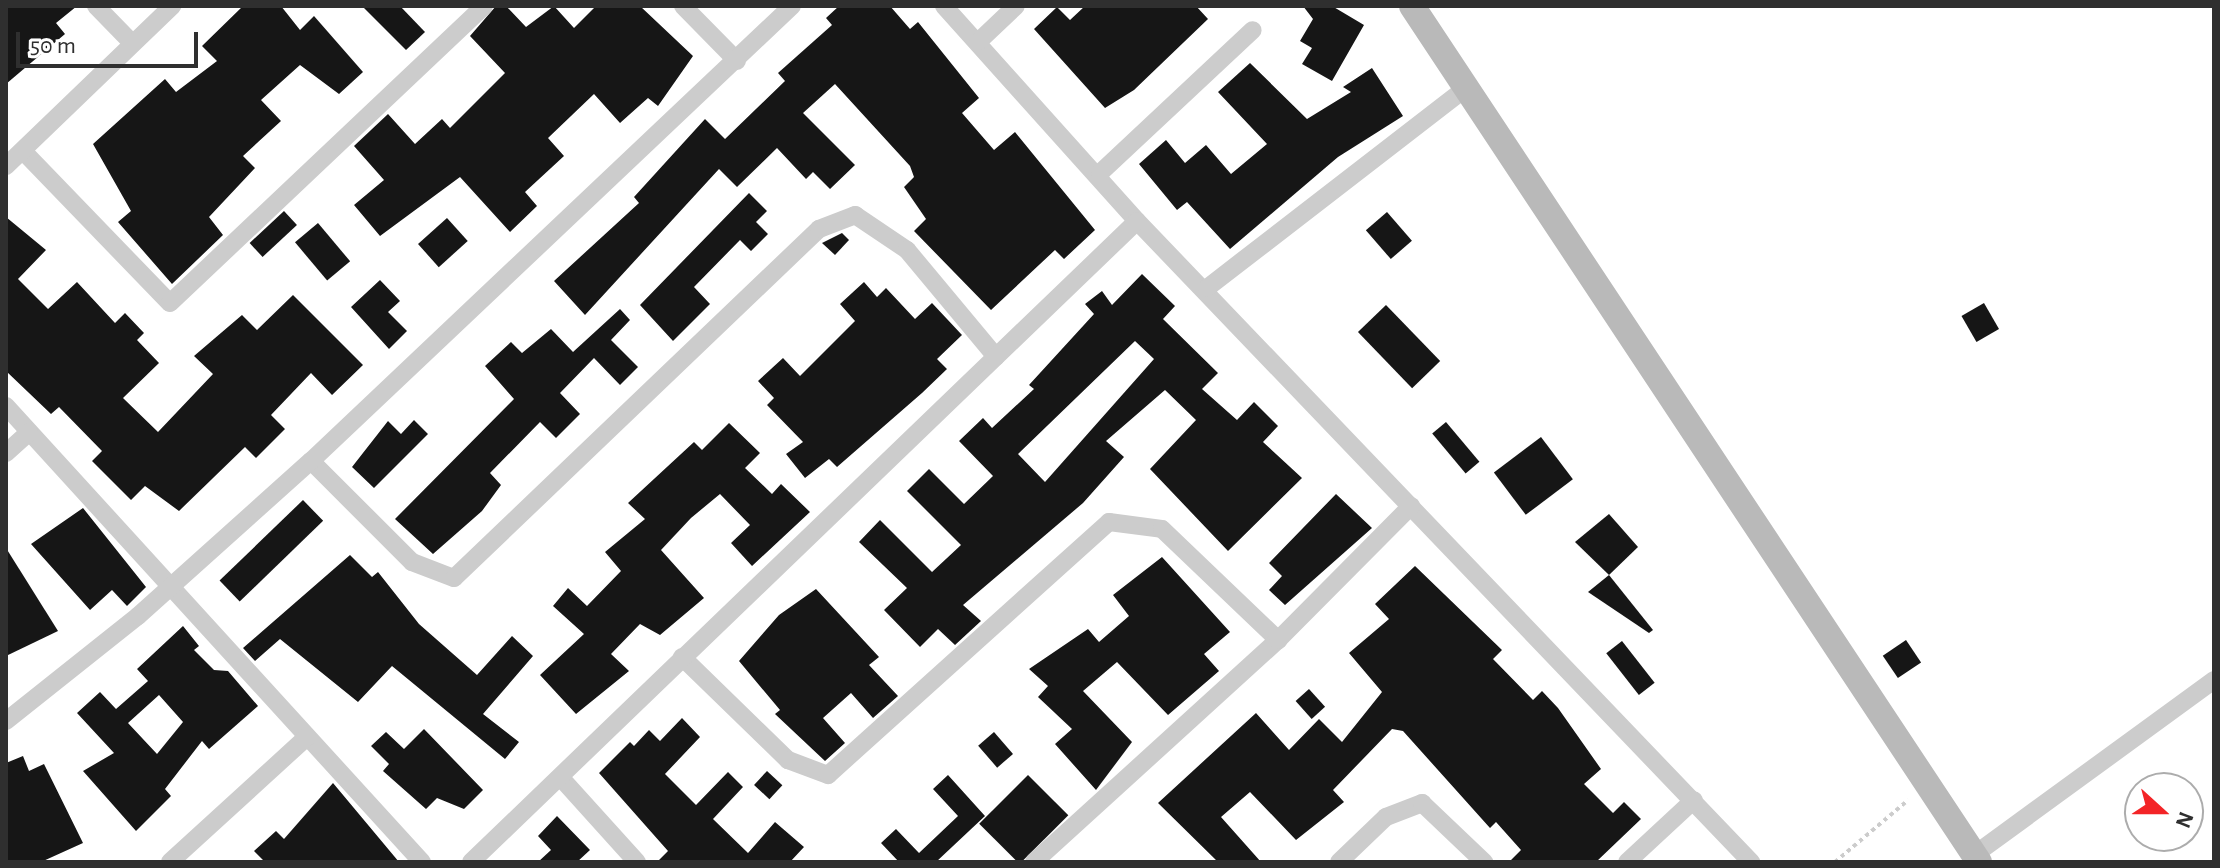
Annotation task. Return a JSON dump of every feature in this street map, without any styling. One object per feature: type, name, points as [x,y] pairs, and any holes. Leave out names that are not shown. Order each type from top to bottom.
[{"type":"street","points":[[96,6],[131,42]]},
{"type":"street","points":[[6,166],[131,42],[172,6]]},
{"type":"street","points":[[23,151],[170,303],[484,6]]},
{"type":"street","points":[[683,6],[737,61]]},
{"type":"street","points":[[6,721],[311,461],[792,6]]},
{"type":"street","points":[[944,6],[1100,173],[1137,221],[1207,288],[1751,862]]},
{"type":"street","points":[[978,42],[1016,6]]},
{"type":"street","points":[[1412,6],[1977,858],[2214,680]]},
{"type":"street","points":[[1100,173],[1253,30]]},
{"type":"street","points":[[1207,288],[1466,88]]},
{"type":"street","points":[[311,461],[412,562],[454,578],[819,229],[855,215],[907,250],[996,357]]},
{"type":"street","points":[[471,862],[1137,221]]},
{"type":"street","points":[[6,406],[171,581],[307,737],[422,862]]},
{"type":"street","points":[[6,453],[29,432]]},
{"type":"street","points":[[1034,862],[1278,640],[1411,506]]},
{"type":"street","points":[[682,657],[788,760],[828,775],[1109,522],[1162,529],[1278,640]]},
{"type":"street","points":[[170,862],[307,737]]},
{"type":"street","points":[[561,778],[637,862]]},
{"type":"street","points":[[1627,862],[1694,800]]},
{"type":"street","points":[[1339,862],[1386,817],[1422,803],[1484,862]]},
{"type":"path","points":[[1835,862],[1928,783]]},
{"type":"building","points":[[6,6],[77,6],[56,23],[65,34],[6,84]]},
{"type":"building","points":[[243,6],[281,6],[300,30],[314,16],[363,72],[339,94],[300,65],[261,100],[281,121],[243,156],[255,168],[209,217],[223,235],[172,284],[118,222],[131,211],[93,144],[165,79],[176,92],[217,61],[202,46]]},
{"type":"building","points":[[362,6],[400,6],[425,32],[406,50]]},
{"type":"building","points":[[496,6],[506,6],[526,27],[554,6],[574,28],[596,6],[640,6],[693,56],[658,106],[648,98],[620,123],[594,94],[548,138],[564,156],[525,192],[537,206],[510,232],[460,177],[380,236],[354,205],[384,180],[354,146],[388,114],[415,144],[442,119],[450,128],[505,73],[470,36]]},
{"type":"building","points":[[839,6],[890,6],[910,29],[918,22],[979,98],[962,113],[994,150],[1015,132],[1095,230],[1064,259],[1055,250],[991,310],[914,231],[926,219],[904,187],[914,177],[910,166],[835,84],[803,113],[855,165],[830,189],[813,172],[806,179],[777,148],[737,187],[719,169],[585,315],[554,281],[639,203],[634,197],[705,119],[725,139],[785,81],[778,73],[832,25],[826,18]]},
{"type":"building","points":[[1085,6],[1196,6],[1208,19],[1134,90],[1105,108],[1034,29],[1057,7],[1070,20]]},
{"type":"building","points":[[1303,6],[1332,6],[1364,25],[1332,81],[1302,64],[1312,48],[1300,41],[1313,19]]},
{"type":"building","points":[[1250,63],[1307,119],[1351,92],[1343,87],[1372,68],[1403,116],[1338,157],[1230,249],[1187,202],[1177,210],[1139,164],[1166,140],[1185,163],[1206,145],[1231,174],[1267,144],[1218,92]]},
{"type":"building","points":[[749,193],[767,211],[756,222],[768,234],[751,251],[740,240],[694,287],[710,304],[673,341],[640,305]]},
{"type":"building","points":[[284,211],[297,225],[263,257],[250,243]]},
{"type":"building","points":[[1387,212],[1412,241],[1391,259],[1366,230]]},
{"type":"building","points":[[6,217],[46,250],[18,279],[48,309],[77,282],[115,323],[125,313],[144,333],[137,340],[159,363],[123,398],[158,432],[213,374],[194,356],[242,315],[257,330],[293,295],[363,365],[332,395],[311,373],[271,415],[285,429],[256,458],[245,447],[179,511],[145,486],[131,500],[92,461],[102,451],[59,407],[51,414],[6,371]]},
{"type":"building","points":[[447,218],[468,241],[439,267],[418,244]]},
{"type":"building","points":[[318,223],[350,261],[327,281],[295,242]]},
{"type":"building","points":[[842,233],[849,240],[835,255],[822,243]]},
{"type":"building","points":[[1142,274],[1175,306],[1163,319],[1218,373],[1202,389],[1237,420],[1254,402],[1278,426],[1263,442],[1302,478],[1228,551],[1150,469],[1196,420],[1165,390],[1106,441],[1124,457],[1083,503],[963,605],[981,621],[955,645],[938,629],[920,647],[884,610],[907,588],[859,542],[880,520],[932,572],[961,545],[907,491],[929,469],[964,504],[993,476],[959,441],[983,418],[992,428],[1034,389],[1029,385],[1094,314],[1085,304],[1102,291],[1112,305]],"holes":[[[1135,341],[1154,359],[1045,482],[1018,454]]]},
{"type":"building","points":[[380,280],[400,301],[388,312],[407,331],[389,349],[351,307]]},
{"type":"building","points":[[864,282],[877,297],[886,288],[915,319],[932,303],[962,335],[937,359],[947,369],[922,393],[837,467],[829,459],[805,478],[786,454],[803,442],[767,405],[774,398],[758,381],[783,358],[800,376],[855,321],[840,304]]},
{"type":"building","points":[[1984,303],[1999,329],[1976,342],[1961,316]]},
{"type":"building","points":[[1386,305],[1440,361],[1412,388],[1358,332]]},
{"type":"building","points":[[620,309],[630,320],[611,340],[638,367],[620,385],[594,358],[560,393],[580,414],[556,438],[540,422],[490,473],[501,485],[482,511],[433,554],[395,519],[514,399],[485,366],[511,342],[522,353],[551,329],[573,352]]},
{"type":"building","points":[[414,420],[428,434],[374,488],[352,467],[388,421],[401,434]]},
{"type":"building","points":[[1446,422],[1479,462],[1466,473],[1432,434]]},
{"type":"building","points":[[729,423],[760,453],[745,468],[772,494],[781,484],[810,512],[752,566],[731,543],[750,525],[720,494],[691,518],[661,550],[704,598],[660,635],[640,624],[611,654],[629,671],[576,714],[540,675],[584,634],[553,606],[568,588],[587,606],[621,571],[605,552],[645,519],[628,503],[694,442],[702,450]]},
{"type":"building","points":[[1541,437],[1573,479],[1526,515],[1494,473]]},
{"type":"building","points":[[1336,494],[1372,528],[1285,605],[1269,590],[1282,576],[1269,563]]},
{"type":"building","points":[[303,500],[323,521],[240,601],[220,581]]},
{"type":"building","points":[[83,508],[146,587],[127,606],[112,590],[90,610],[31,544]]},
{"type":"building","points":[[1609,514],[1638,547],[1609,575],[1575,542]]},
{"type":"building","points":[[6,548],[58,631],[6,656]]},
{"type":"building","points":[[350,555],[372,577],[378,572],[419,624],[477,675],[512,636],[533,656],[483,714],[519,742],[505,759],[392,666],[358,702],[280,639],[255,661],[243,648]]},
{"type":"building","points":[[1162,557],[1230,632],[1204,654],[1219,671],[1168,715],[1117,662],[1083,691],[1132,742],[1096,790],[1055,744],[1072,729],[1038,697],[1048,686],[1029,669],[1088,629],[1099,642],[1129,616],[1113,595]]},
{"type":"building","points":[[1415,566],[1502,650],[1493,659],[1533,700],[1542,691],[1558,708],[1601,769],[1584,784],[1613,813],[1624,802],[1641,819],[1596,862],[1509,862],[1521,850],[1496,822],[1490,828],[1403,731],[1392,729],[1333,790],[1344,802],[1296,840],[1250,792],[1221,817],[1261,862],[1218,862],[1158,803],[1256,713],[1289,750],[1319,719],[1342,742],[1382,692],[1349,653],[1389,619],[1375,604]]},
{"type":"building","points":[[1609,575],[1653,630],[1649,633],[1588,592]]},
{"type":"building","points":[[816,589],[879,657],[869,665],[898,696],[873,718],[851,693],[823,718],[845,743],[825,761],[775,714],[780,710],[739,661],[779,615]]},
{"type":"building","points":[[183,626],[199,646],[194,650],[214,670],[228,671],[258,706],[209,749],[202,741],[165,789],[171,796],[136,831],[83,771],[114,753],[77,713],[100,692],[116,709],[148,681],[137,669]],"holes":[[[159,695],[183,722],[157,754],[128,723]]]},
{"type":"building","points":[[1906,640],[1921,662],[1898,678],[1883,656]]},
{"type":"building","points":[[1622,641],[1655,683],[1639,695],[1606,653]]},
{"type":"building","points":[[1309,689],[1325,707],[1312,719],[1296,701]]},
{"type":"building","points":[[682,718],[700,737],[665,774],[696,805],[728,772],[743,787],[713,819],[748,853],[775,822],[804,847],[790,862],[657,862],[668,851],[599,773],[630,742],[634,746],[649,730],[660,741]]},
{"type":"building","points":[[424,729],[483,790],[464,809],[437,798],[426,809],[383,771],[389,764],[371,746],[386,732],[404,749]]},
{"type":"building","points":[[994,732],[1013,754],[997,768],[978,746]]},
{"type":"building","points":[[23,756],[29,771],[44,764],[83,843],[41,862],[6,862],[6,763]]},
{"type":"building","points":[[767,771],[782,785],[769,799],[754,785]]},
{"type":"building","points":[[948,775],[985,816],[936,862],[899,862],[881,843],[896,829],[919,853],[958,816],[933,789]]},
{"type":"building","points":[[1028,775],[1068,815],[1022,862],[1017,862],[979,824]]},
{"type":"building","points":[[333,783],[399,862],[265,862],[254,851],[276,831],[284,839]]},
{"type":"building","points":[[557,816],[590,850],[577,862],[538,862],[551,850],[538,836]]}]
